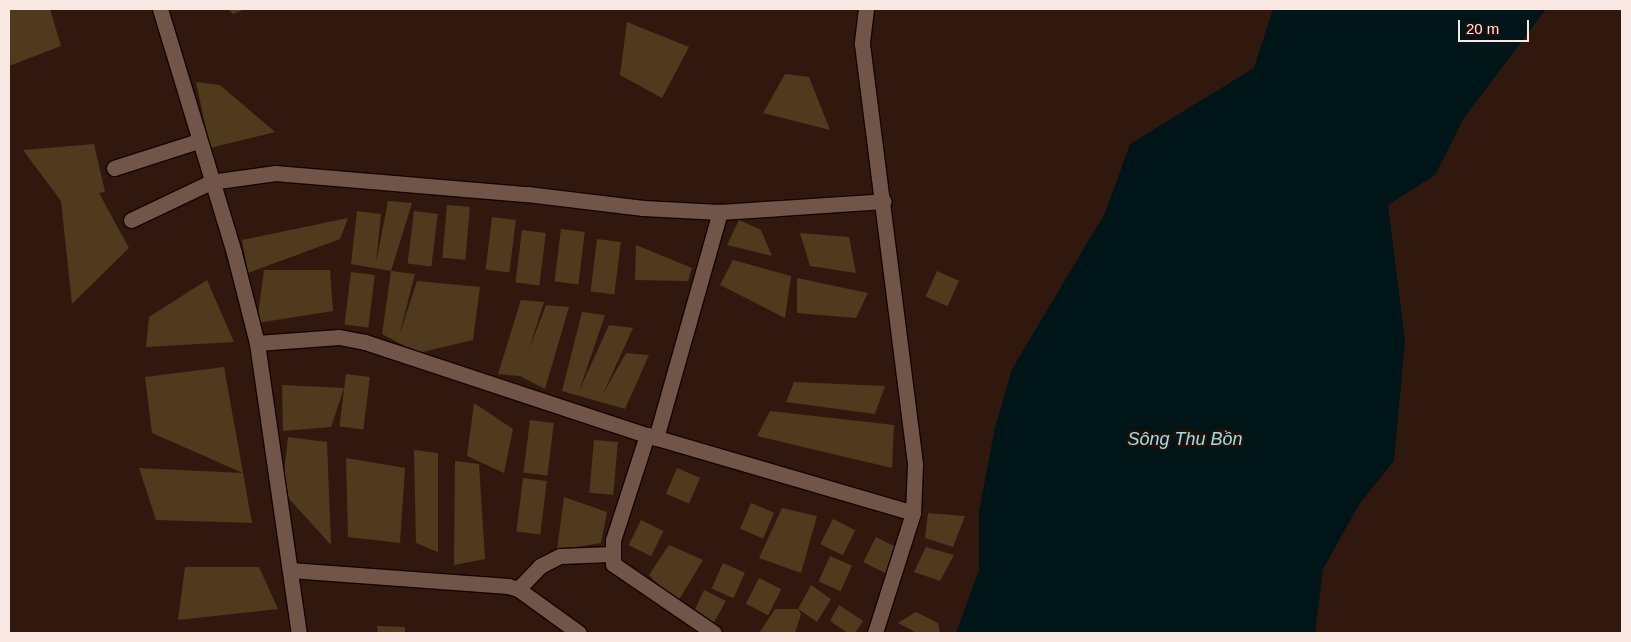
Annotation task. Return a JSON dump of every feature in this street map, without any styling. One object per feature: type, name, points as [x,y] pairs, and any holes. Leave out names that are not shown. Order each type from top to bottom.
[{"type":"street","points":[[160,9],[198,141],[234,253],[257,343],[299,633]]},
{"type":"street","points":[[866,9],[862,44],[884,201],[915,465],[913,512],[875,633]]},
{"type":"street","points":[[114,168],[198,141]]},
{"type":"street","points":[[131,220],[211,182],[275,173],[527,194],[643,208],[720,212],[884,201]]},
{"type":"street","points":[[714,633],[618,570],[611,554],[652,437],[720,212]]},
{"type":"street","points":[[257,343],[339,337],[365,342],[652,437],[913,512]]},
{"type":"street","points":[[518,589],[540,566],[560,556],[611,554]]},
{"type":"street","points":[[290,570],[508,586],[518,589],[579,633]]},
{"type":"water","name":"Sông Thu Bồn","points":[[1273,9],[1546,9],[1464,118],[1435,175],[1388,205],[1405,341],[1394,461],[1360,503],[1323,569],[1315,633],[956,633],[979,570],[979,511],[995,428],[1012,369],[1105,213],[1130,144],[1254,68]]},
{"type":"building","points":[[9,9],[50,9],[61,46],[9,66]]},
{"type":"building","points":[[228,9],[245,9],[233,14]]},
{"type":"building","points":[[627,22],[689,47],[662,98],[620,75]]},
{"type":"building","points":[[785,74],[809,77],[830,130],[763,113]]},
{"type":"building","points":[[196,82],[220,85],[275,132],[210,148]]},
{"type":"building","points":[[94,144],[105,192],[99,193],[129,248],[72,304],[61,201],[23,150]]},
{"type":"building","points":[[388,201],[412,203],[391,271],[351,264],[357,211],[381,214],[376,263]]},
{"type":"building","points":[[447,205],[470,207],[465,260],[442,258]]},
{"type":"building","points":[[414,211],[438,214],[431,267],[408,264]]},
{"type":"building","points":[[492,217],[516,220],[509,273],[486,270]]},
{"type":"building","points":[[348,218],[340,239],[248,273],[242,240]]},
{"type":"building","points":[[739,220],[761,230],[772,256],[727,245]]},
{"type":"building","points":[[561,229],[585,232],[578,285],[555,282]]},
{"type":"building","points":[[522,230],[546,233],[539,286],[516,283]]},
{"type":"building","points":[[800,233],[849,237],[856,273],[810,266]]},
{"type":"building","points":[[597,239],[621,242],[614,295],[591,292]]},
{"type":"building","points":[[636,245],[692,268],[688,281],[635,280]]},
{"type":"building","points":[[733,260],[791,276],[785,318],[720,285]]},
{"type":"building","points":[[264,270],[330,270],[333,311],[257,323]]},
{"type":"building","points":[[391,271],[415,274],[399,336],[417,281],[480,287],[473,340],[418,353],[382,334]]},
{"type":"building","points":[[937,271],[959,281],[948,306],[926,297]]},
{"type":"building","points":[[351,272],[375,275],[368,328],[345,325]]},
{"type":"building","points":[[797,278],[868,293],[856,318],[797,313]]},
{"type":"building","points":[[207,280],[234,342],[146,347],[149,317]]},
{"type":"building","points":[[521,300],[544,302],[528,352],[546,305],[569,307],[545,389],[520,376],[498,374]]},
{"type":"building","points":[[582,312],[605,315],[579,391],[609,325],[633,328],[602,396],[626,353],[649,355],[625,409],[562,391]]},
{"type":"building","points":[[224,367],[252,523],[156,520],[139,468],[243,473],[152,433],[145,377]]},
{"type":"building","points":[[346,374],[370,377],[363,430],[340,427]]},
{"type":"building","points":[[794,382],[885,386],[875,414],[786,402]]},
{"type":"building","points":[[282,385],[344,388],[331,427],[283,431]]},
{"type":"building","points":[[474,403],[513,429],[504,473],[467,456]]},
{"type":"building","points":[[770,411],[894,425],[892,468],[757,436]]},
{"type":"building","points":[[530,420],[554,423],[547,476],[524,473]]},
{"type":"building","points":[[288,437],[327,442],[331,545],[282,491]]},
{"type":"building","points":[[594,440],[618,442],[613,495],[589,493]]},
{"type":"building","points":[[414,450],[438,453],[438,552],[416,543]]},
{"type":"building","points":[[346,458],[405,468],[400,543],[348,537]]},
{"type":"building","points":[[455,461],[479,464],[485,559],[454,565]]},
{"type":"building","points":[[677,468],[700,478],[689,504],[666,494]]},
{"type":"building","points":[[523,478],[547,481],[540,535],[516,532]]},
{"type":"building","points":[[564,497],[607,512],[601,543],[557,550]]},
{"type":"building","points":[[751,503],[774,513],[763,539],[740,529]]},
{"type":"building","points":[[782,508],[817,516],[801,573],[759,558]]},
{"type":"building","points":[[928,513],[965,516],[953,547],[925,538]]},
{"type":"building","points":[[833,519],[855,530],[843,555],[820,544]]},
{"type":"building","points":[[641,520],[663,531],[651,556],[629,545]]},
{"type":"building","points":[[876,537],[898,548],[886,573],[863,562]]},
{"type":"building","points":[[669,545],[703,560],[677,603],[649,575]]},
{"type":"building","points":[[926,547],[954,555],[940,581],[914,572]]},
{"type":"building","points":[[830,556],[852,566],[841,591],[819,582]]},
{"type":"building","points":[[723,563],[745,573],[734,598],[712,589]]},
{"type":"building","points":[[185,567],[259,567],[278,609],[178,620]]},
{"type":"building","points":[[759,578],[781,589],[768,615],[746,604]]},
{"type":"building","points":[[811,585],[831,599],[817,622],[798,609]]},
{"type":"building","points":[[704,590],[726,601],[713,624],[692,616]]},
{"type":"building","points":[[839,605],[863,621],[855,633],[848,633],[830,621]]},
{"type":"building","points":[[775,609],[798,609],[801,614],[795,633],[759,633]]},
{"type":"building","points":[[916,612],[938,623],[940,633],[917,633],[898,623]]},
{"type":"building","points":[[377,626],[405,627],[405,633],[378,633]]}]
